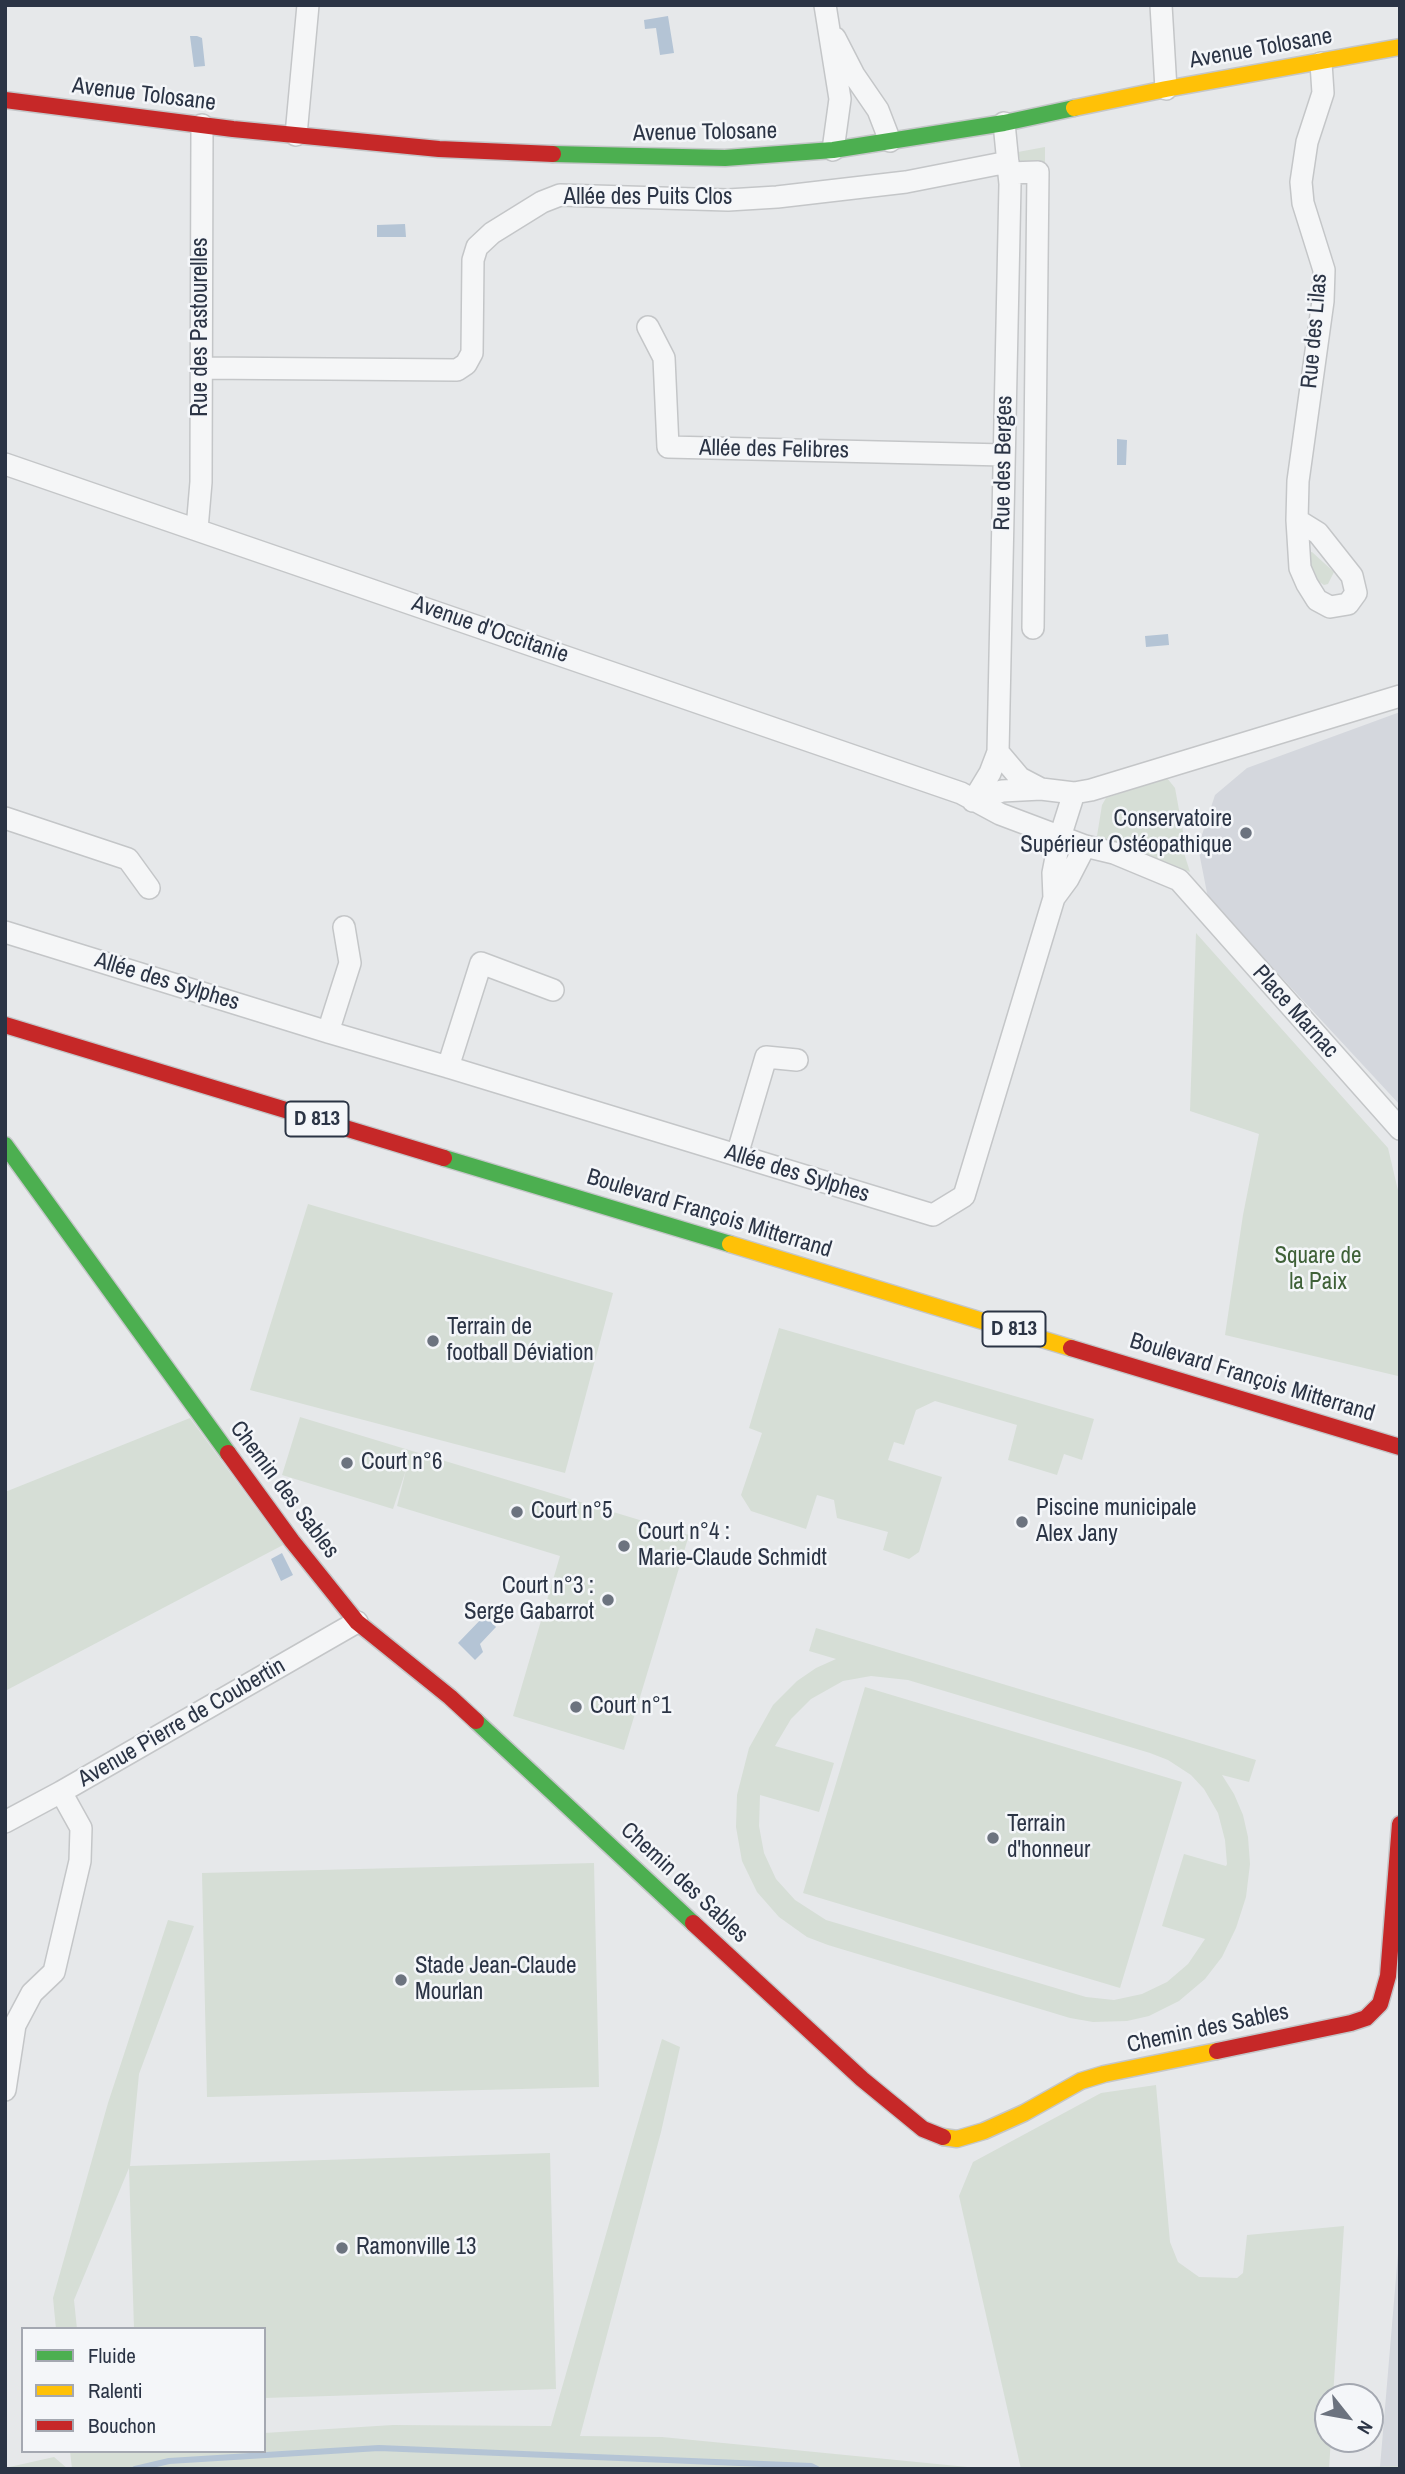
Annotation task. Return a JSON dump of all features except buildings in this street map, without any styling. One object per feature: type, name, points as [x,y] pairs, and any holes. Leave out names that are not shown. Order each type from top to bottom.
[{"type":"main road","name":"Avenue Tolosane","points":[[5,100],[202,125],[439,149],[615,157],[725,158],[833,150],[890,141],[1400,47]]},
{"type":"main road","name":"Boulevard François Mitterrand","points":[[5,1024],[1400,1447]]},
{"type":"main road","name":"Chemin des Sables","points":[[5,1145],[292,1541],[357,1622],[450,1697],[862,2079],[923,2129],[941,2137],[957,2139],[984,2131],[1024,2113],[1081,2081],[1104,2074],[1366,2018],[1380,2004],[1388,1976],[1400,1824]]},
{"type":"street","points":[[296,135],[308,5]]},
{"type":"street","points":[[1161,5],[1166,89]]},
{"type":"street","points":[[825,13],[855,75],[877,110],[890,141]]},
{"type":"street","points":[[825,13],[840,99],[833,150]]},
{"type":"street","name":"Rue des Lilas","points":[[1297,520],[1298,481],[1323,301],[1324,270],[1303,203],[1301,183],[1307,142],[1323,93],[1321,62]]},
{"type":"street","name":"Rue des Berges","points":[[998,752],[1009,167],[1004,122]]},
{"type":"street","name":"Rue des Pastourelles","points":[[197,529],[201,482],[202,125]]},
{"type":"street","name":"Rue des Berges","points":[[1009,167],[1038,172],[1032,628]]},
{"type":"street","name":"Allée des Puits Clos","points":[[201,368],[457,370],[466,364],[472,353],[473,260],[477,247],[492,233],[542,202],[560,195],[727,200],[777,197],[1009,167]]},
{"type":"street","name":"Allée des Felibres","points":[[648,327],[664,358],[668,447],[1004,455]]},
{"type":"street","name":"Avenue d'Occitanie","points":[[5,464],[961,793],[973,801],[1060,837],[1114,853],[1156,870],[1179,880],[1192,893]]},
{"type":"street","points":[[973,801],[1002,791],[1041,789],[1074,793],[1400,696]]},
{"type":"street","points":[[973,801],[990,773],[998,752],[1020,778],[1041,789]]},
{"type":"street","points":[[1060,837],[1074,793]]},
{"type":"street","points":[[5,818],[128,859],[149,888]]},
{"type":"street","name":"Allée des Sylphes","points":[[5,932],[933,1215],[964,1196],[1054,898],[1053,873],[1060,837]]},
{"type":"street","name":"Allée des Sylphes","points":[[1054,898],[1069,879],[1086,846]]},
{"type":"street","name":"Place Marnac","points":[[1192,893],[1400,1129]]},
{"type":"street","points":[[328,1032],[350,964],[344,927]]},
{"type":"street","points":[[448,1067],[481,963],[553,990]]},
{"type":"street","points":[[737,1155],[766,1057],[797,1060]]},
{"type":"street","name":"Avenue Pierre de Coubertin","points":[[5,1822],[357,1622]]},
{"type":"street","points":[[5,2090],[15,2025],[32,1993],[54,1972],[80,1861],[81,1828],[61,1792]]},
{"type":"shaded area","points":[[1400,712],[1400,1105],[1208,898],[1198,847],[1215,795],[1247,768]]},
{"type":"shaded area","points":[[1400,2230],[1400,2466],[1380,2467],[1381,2453],[1384,2453],[1384,2420]]},
{"type":"green space","points":[[1045,147],[1045,162],[1021,164],[1018,152]]},
{"type":"green space","points":[[1309,552],[1334,572],[1328,584],[1324,585],[1315,579]]},
{"type":"green space","points":[[1167,778],[1175,788],[1184,853],[1190,872],[1097,836],[1102,805],[1106,798]]},
{"type":"green space","name":"Square de la Paix","points":[[1196,933],[1388,1148],[1400,1199],[1398,1376],[1225,1335],[1243,1215],[1259,1134],[1190,1111]]},
{"type":"green space","name":"Terrain de football Déviation","points":[[308,1204],[613,1293],[565,1473],[250,1390]]},
{"type":"green space","points":[[779,1328],[1094,1419],[1082,1460],[1064,1454],[1057,1475],[1008,1460],[1017,1425],[935,1401],[916,1410],[904,1445],[894,1442],[888,1460],[942,1477],[919,1552],[909,1559],[883,1550],[888,1532],[837,1518],[834,1500],[817,1495],[806,1529],[751,1511],[741,1495],[762,1433],[749,1428]]},
{"type":"green space","points":[[300,1417],[689,1535],[624,1750],[513,1716],[560,1556],[397,1506],[406,1470],[393,1509],[282,1475]]},
{"type":"green space","points":[[190,1418],[283,1545],[5,1691],[5,1492]]},
{"type":"green space","points":[[816,1628],[1256,1760],[1249,1782],[1222,1775],[1243,1815],[1250,1864],[1246,1897],[1236,1928],[1222,1957],[1205,1979],[1179,2001],[1149,2016],[1127,2021],[1093,2022],[1070,2018],[828,1945],[807,1937],[779,1917],[757,1892],[742,1861],[736,1827],[737,1795],[749,1748],[773,1705],[797,1681],[836,1659],[809,1651]],"holes":[[[871,1676],[908,1680],[1150,1753],[1168,1760],[1191,1775],[1204,1789],[1218,1813],[1225,1840],[1227,1864],[1226,1866],[1184,1854],[1162,1926],[1205,1939],[1188,1964],[1167,1982],[1142,1994],[1114,2000],[1086,1997],[826,1920],[795,1900],[776,1879],[764,1853],[759,1826],[760,1795],[819,1812],[834,1763],[775,1746],[791,1719],[811,1699],[843,1681]]]},
{"type":"green space","name":"Terrain d'honneur","points":[[865,1687],[1182,1782],[1120,1988],[803,1893]]},
{"type":"green space","name":"Stade Jean-Claude Mourlan","points":[[594,1863],[599,2087],[207,2097],[202,1873]]},
{"type":"green space","name":"Ramonville 13","points":[[168,1920],[194,1926],[139,2074],[130,2166],[550,2153],[556,2389],[266,2398],[266,2327],[134,2327],[129,2168],[74,2300],[77,2327],[56,2327],[53,2298],[108,2103]]},
{"type":"green space","points":[[662,2039],[680,2047],[661,2132],[580,2436],[662,2437],[988,2469],[72,2469],[70,2453],[266,2453],[266,2433],[393,2425],[551,2426]]},
{"type":"green space","points":[[1156,2085],[1170,2242],[1178,2262],[1199,2277],[1237,2278],[1243,2273],[1247,2235],[1344,2226],[1334,2383],[1314,2383],[1314,2453],[1330,2453],[1329,2468],[1400,2466],[1400,2469],[1021,2469],[959,2196],[973,2162],[1101,2093]]},
{"type":"green space","points":[[54,2457],[68,2469],[5,2469],[5,2468]]},
{"type":"water","points":[[668,16],[674,53],[660,55],[656,28],[645,29],[644,20]]},
{"type":"water","points":[[190,36],[202,38],[205,66],[194,67]]},
{"type":"water","points":[[405,224],[406,237],[377,237],[377,225]]},
{"type":"water","points":[[1117,439],[1127,440],[1126,465],[1117,465]]},
{"type":"water","points":[[1168,634],[1169,645],[1146,647],[1145,636]]},
{"type":"water","points":[[282,1553],[293,1575],[281,1581],[271,1559]]},
{"type":"water","points":[[485,1615],[496,1627],[480,1644],[483,1652],[475,1660],[458,1643]]},
{"type":"waterway","points":[[135,2469],[169,2461],[379,2448],[811,2466],[817,2469]]},
{"type":"traffic: fast","points":[[553,154],[725,158],[833,150],[1004,123],[1074,108]]},
{"type":"traffic: fast","points":[[5,1145],[228,1453]]},
{"type":"traffic: fast","points":[[444,1158],[730,1244]]},
{"type":"traffic: fast","points":[[476,1721],[693,1923]]},
{"type":"traffic: slow","points":[[1074,108],[1400,47]]},
{"type":"traffic: slow","points":[[730,1244],[1071,1348]]},
{"type":"traffic: slow","points":[[943,2137],[957,2139],[984,2131],[1024,2113],[1081,2081],[1217,2051]]},
{"type":"traffic: jam","points":[[5,100],[233,129],[439,149],[553,154]]},
{"type":"traffic: jam","points":[[5,1025],[444,1158]]},
{"type":"traffic: jam","points":[[1071,1348],[1400,1447]]},
{"type":"traffic: jam","points":[[228,1453],[292,1541],[357,1622],[476,1721]]},
{"type":"traffic: jam","points":[[1217,2051],[1351,2023],[1366,2018],[1380,2004],[1388,1976],[1400,1824]]},
{"type":"traffic: jam","points":[[693,1923],[862,2079],[923,2129],[943,2137]]},
{"type":"place","name":"Conservatoire Supérieur Ostéopathique","points":[[1246,833]]},
{"type":"place","name":"Terrain de football Déviation","points":[[433,1341]]},
{"type":"place","name":"Court n°6","points":[[347,1463]]},
{"type":"place","name":"Court n°5","points":[[517,1512]]},
{"type":"place","name":"Piscine municipale Alex Jany","points":[[1022,1522]]},
{"type":"place","name":"Court n°4 : Marie-Claude Schmidt","points":[[624,1546]]},
{"type":"place","name":"Court n°3 : Serge Gabarrot","points":[[608,1600]]},
{"type":"place","name":"Court n°1","points":[[576,1707]]},
{"type":"place","name":"Terrain d'honneur","points":[[993,1838]]},
{"type":"place","name":"Stade Jean-Claude Mourlan","points":[[401,1980]]},
{"type":"place","name":"Ramonville 13","points":[[342,2248]]}]
